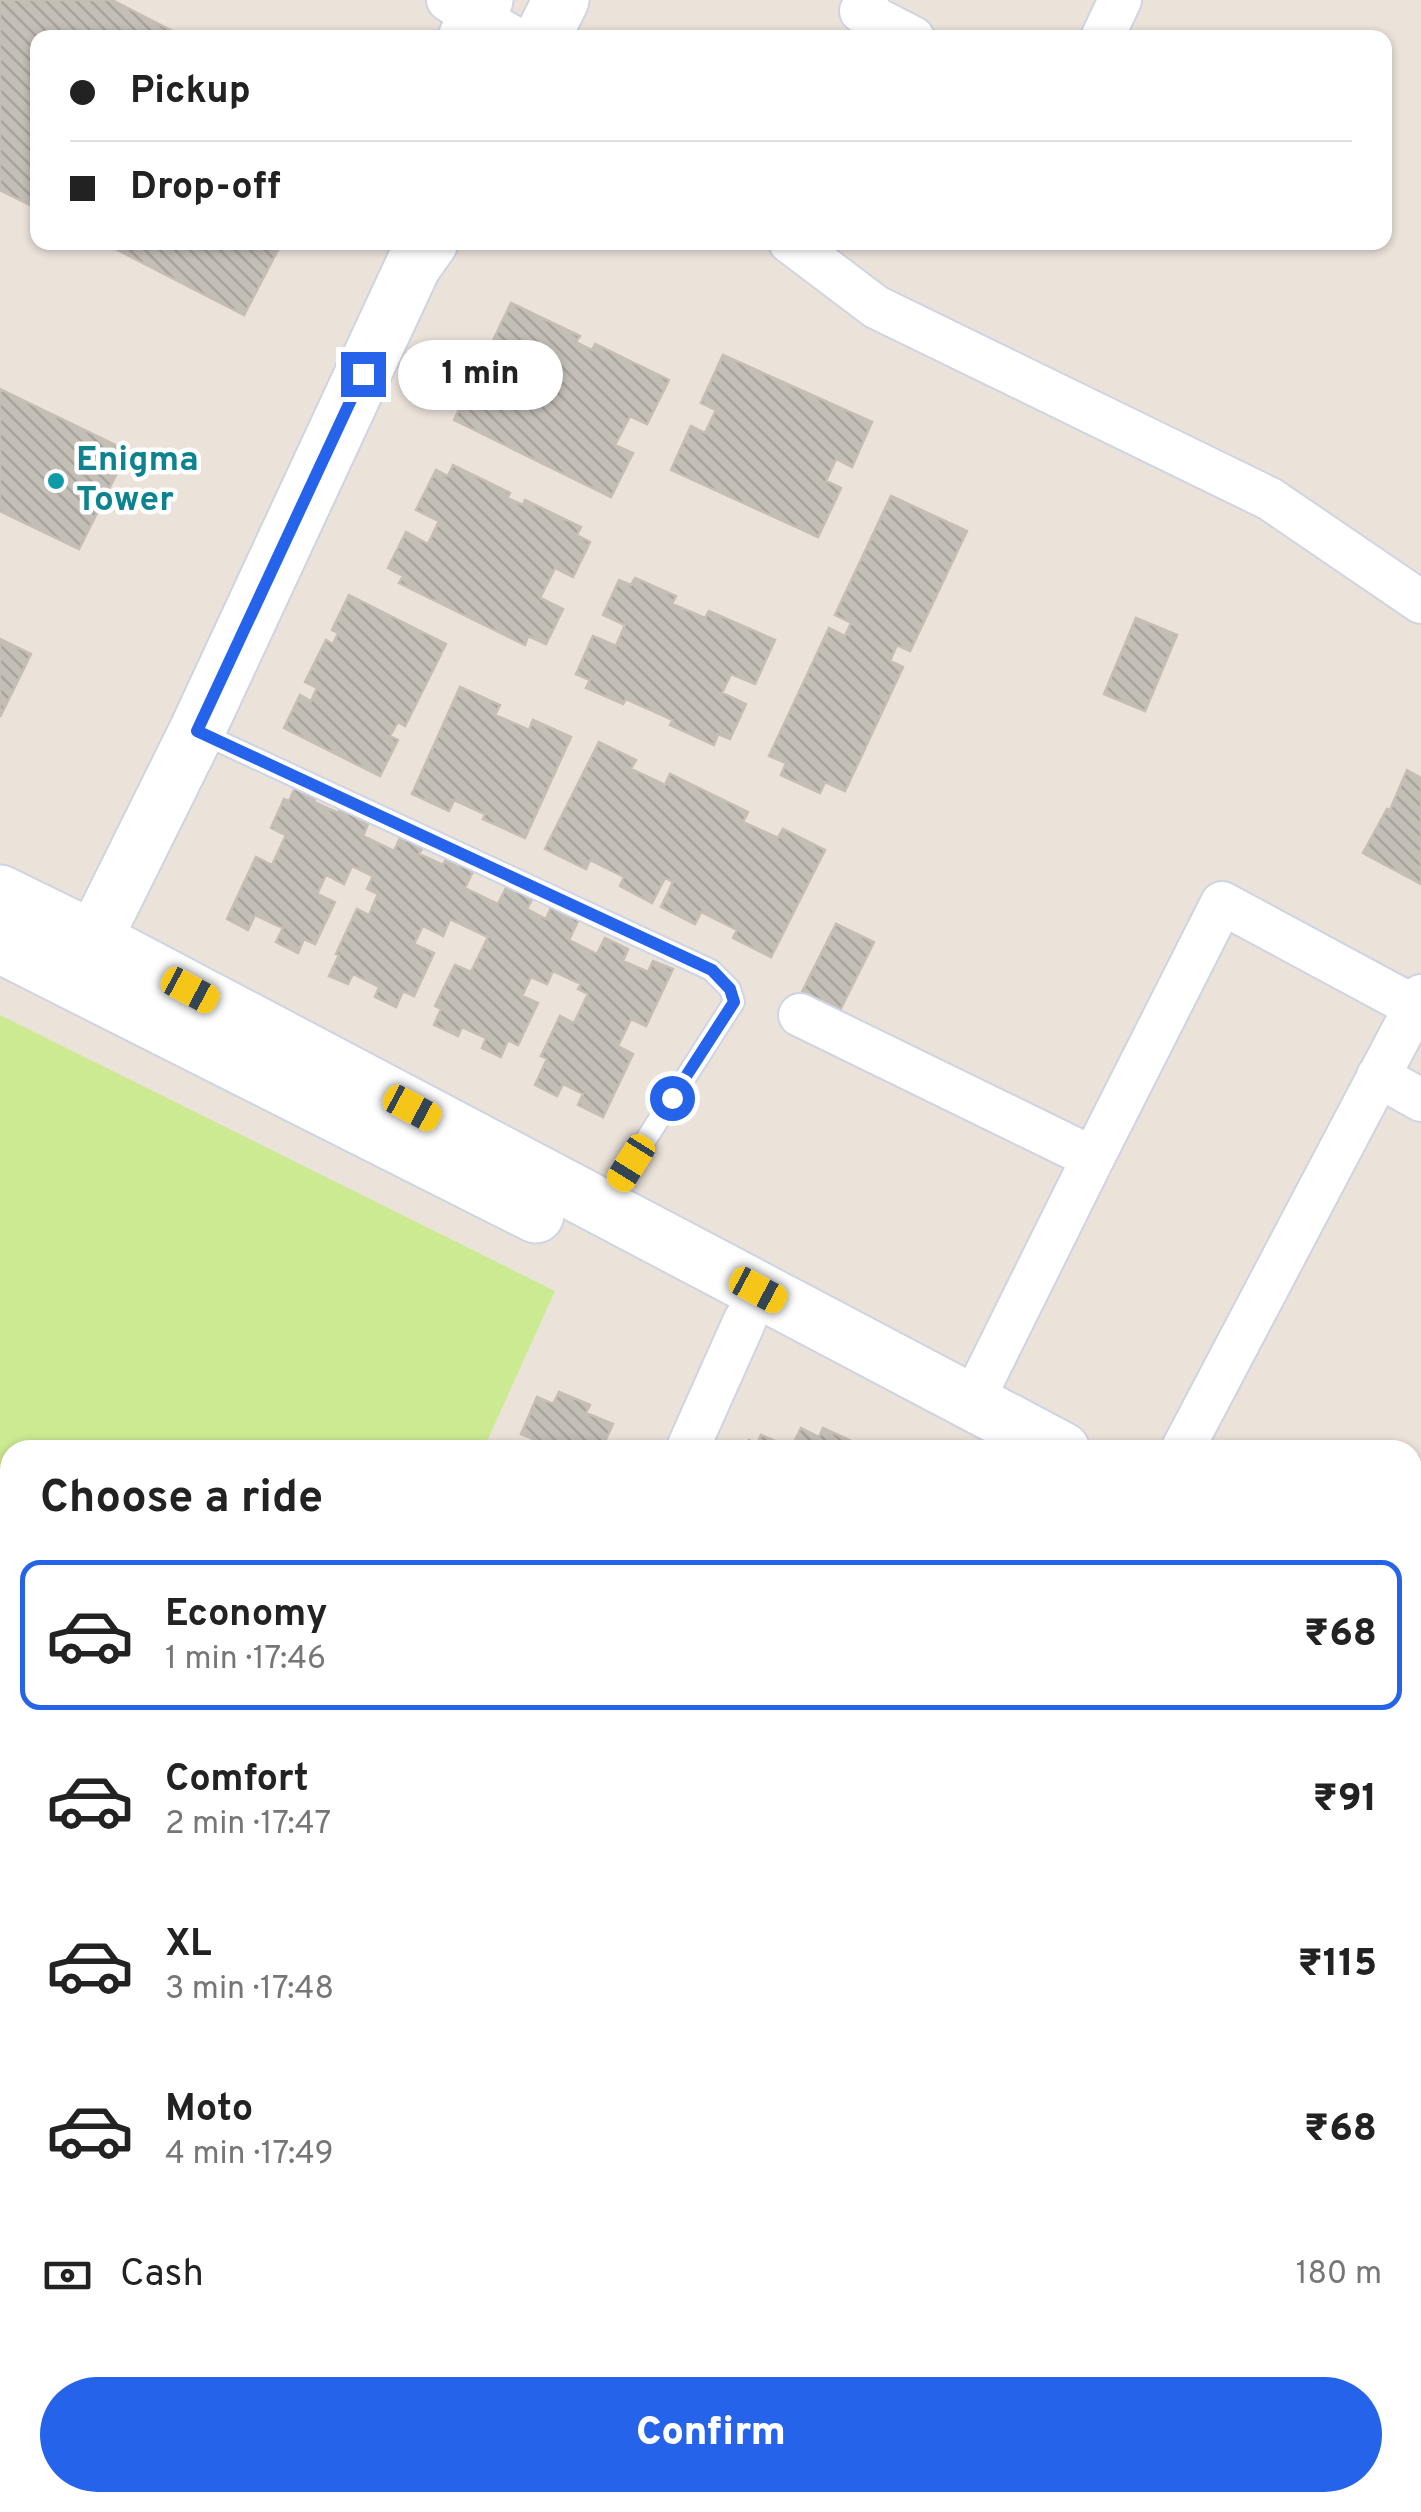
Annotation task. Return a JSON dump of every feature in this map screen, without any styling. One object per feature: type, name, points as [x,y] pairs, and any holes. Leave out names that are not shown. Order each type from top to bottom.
[{"type":"street","points":[[546,30],[561,0]]},
{"type":"street","points":[[867,0],[862,11],[898,30]]},
{"type":"street","points":[[1106,30],[1120,0]]},
{"type":"street","points":[[94,939],[197,731],[419,250]]},
{"type":"street","points":[[800,250],[876,308],[1270,499],[1421,602]]},
{"type":"street","points":[[0,893],[602,1208],[976,1426]]},
{"type":"street","points":[[976,1426],[1093,1158],[1222,903],[1418,1001],[1187,1440]]},
{"type":"street","points":[[0,945],[745,1320],[976,1426],[1026,1440]]},
{"type":"street","points":[[800,1016],[1093,1158]]},
{"type":"street","points":[[1378,1076],[1421,1100]]},
{"type":"street","points":[[692,1440],[745,1320]]},
{"type":"lane","points":[[197,731],[712,970],[730,989],[734,1002],[602,1208]]},
{"type":"green space","points":[[0,1015],[555,1291],[488,1440],[0,1440]]},
{"type":"building","points":[[0,0],[112,0],[170,30],[30,30],[30,205],[0,190]]},
{"type":"building","points":[[118,250],[278,250],[244,315]]},
{"type":"building","points":[[511,303],[580,336],[576,342],[592,350],[595,344],[669,380],[647,424],[630,416],[615,445],[633,453],[611,497],[454,420],[477,373],[492,380],[501,362],[486,355]]},
{"type":"building","points":[[723,355],[872,422],[852,467],[836,459],[826,481],[841,488],[818,537],[671,470],[691,426],[705,433],[716,410],[701,403]]},
{"type":"building","name":"Enigma Tower","points":[[0,389],[128,451],[79,549],[0,511]]},
{"type":"building","points":[[453,465],[510,493],[507,498],[523,505],[525,500],[581,527],[577,535],[590,542],[573,577],[555,568],[540,598],[563,609],[546,644],[528,636],[525,645],[399,583],[403,576],[388,568],[406,532],[428,544],[439,521],[416,510],[436,470],[448,476]]},
{"type":"building","points":[[891,496],[967,531],[910,651],[897,645],[890,661],[903,667],[845,791],[825,782],[820,793],[781,775],[786,763],[769,756],[829,628],[845,636],[851,623],[835,615]]},
{"type":"building","points":[[635,578],[676,596],[672,604],[705,618],[709,611],[775,640],[755,684],[731,674],[722,693],[746,704],[730,739],[718,734],[714,745],[670,725],[673,720],[626,699],[623,704],[586,688],[590,680],[576,674],[593,636],[616,646],[625,625],[603,615],[619,580],[631,585]]},
{"type":"building","points":[[349,595],[446,644],[405,726],[398,722],[390,736],[398,740],[380,776],[284,728],[300,695],[311,701],[317,688],[305,682],[326,640],[333,644],[338,633],[332,630]]},
{"type":"building","points":[[1136,618],[1177,635],[1145,711],[1104,694]]},
{"type":"building","points":[[0,639],[31,654],[0,717]]},
{"type":"building","points":[[460,687],[500,705],[495,715],[529,730],[533,720],[571,737],[525,838],[483,819],[485,814],[454,800],[449,811],[412,794]]},
{"type":"building","points":[[599,742],[636,760],[631,769],[665,785],[670,774],[748,812],[743,822],[778,838],[783,829],[825,850],[771,957],[733,938],[737,930],[701,912],[695,924],[661,907],[673,882],[665,878],[652,903],[620,886],[624,877],[590,860],[586,869],[545,849]]},
{"type":"building","points":[[1407,770],[1421,778],[1421,884],[1363,853],[1387,809],[1390,810]]},
{"type":"building","points":[[298,782],[318,792],[314,802],[338,813],[343,803],[371,817],[363,836],[394,851],[401,836],[423,847],[419,854],[443,865],[447,857],[474,869],[465,888],[498,904],[509,882],[535,894],[527,909],[546,919],[553,903],[581,915],[569,940],[597,954],[605,938],[628,949],[623,961],[648,972],[653,961],[673,969],[646,1026],[631,1019],[618,1046],[633,1054],[603,1117],[578,1105],[583,1094],[563,1084],[557,1096],[535,1085],[547,1059],[541,1056],[560,1016],[574,1023],[588,994],[578,989],[581,984],[553,971],[547,984],[531,977],[522,996],[538,1003],[518,1045],[508,1040],[501,1057],[482,1048],[486,1038],[462,1027],[458,1036],[434,1025],[441,1009],[435,1006],[455,965],[471,972],[488,937],[450,919],[443,936],[423,926],[414,944],[434,953],[414,996],[403,991],[396,1007],[375,997],[379,987],[353,974],[348,984],[329,976],[357,909],[369,915],[378,894],[367,889],[373,876],[352,866],[344,884],[326,875],[317,894],[335,902],[315,944],[304,939],[298,953],[276,942],[283,928],[255,915],[248,930],[227,919],[256,857],[272,865],[286,835],[271,828],[284,799],[289,801]]},
{"type":"building","points":[[836,924],[874,942],[840,1010],[802,992]]},
{"type":"building","points":[[559,1392],[590,1405],[586,1413],[613,1424],[606,1440],[536,1440],[521,1434],[537,1397],[553,1404]]},
{"type":"building","points":[[801,1428],[819,1437],[823,1428],[849,1440],[795,1440]]},
{"type":"place","name":"Enigma Tower","points":[[56,481]]},
{"type":"route","points":[[363,374],[197,731],[712,970],[730,989],[734,1002],[672,1098]]}]
